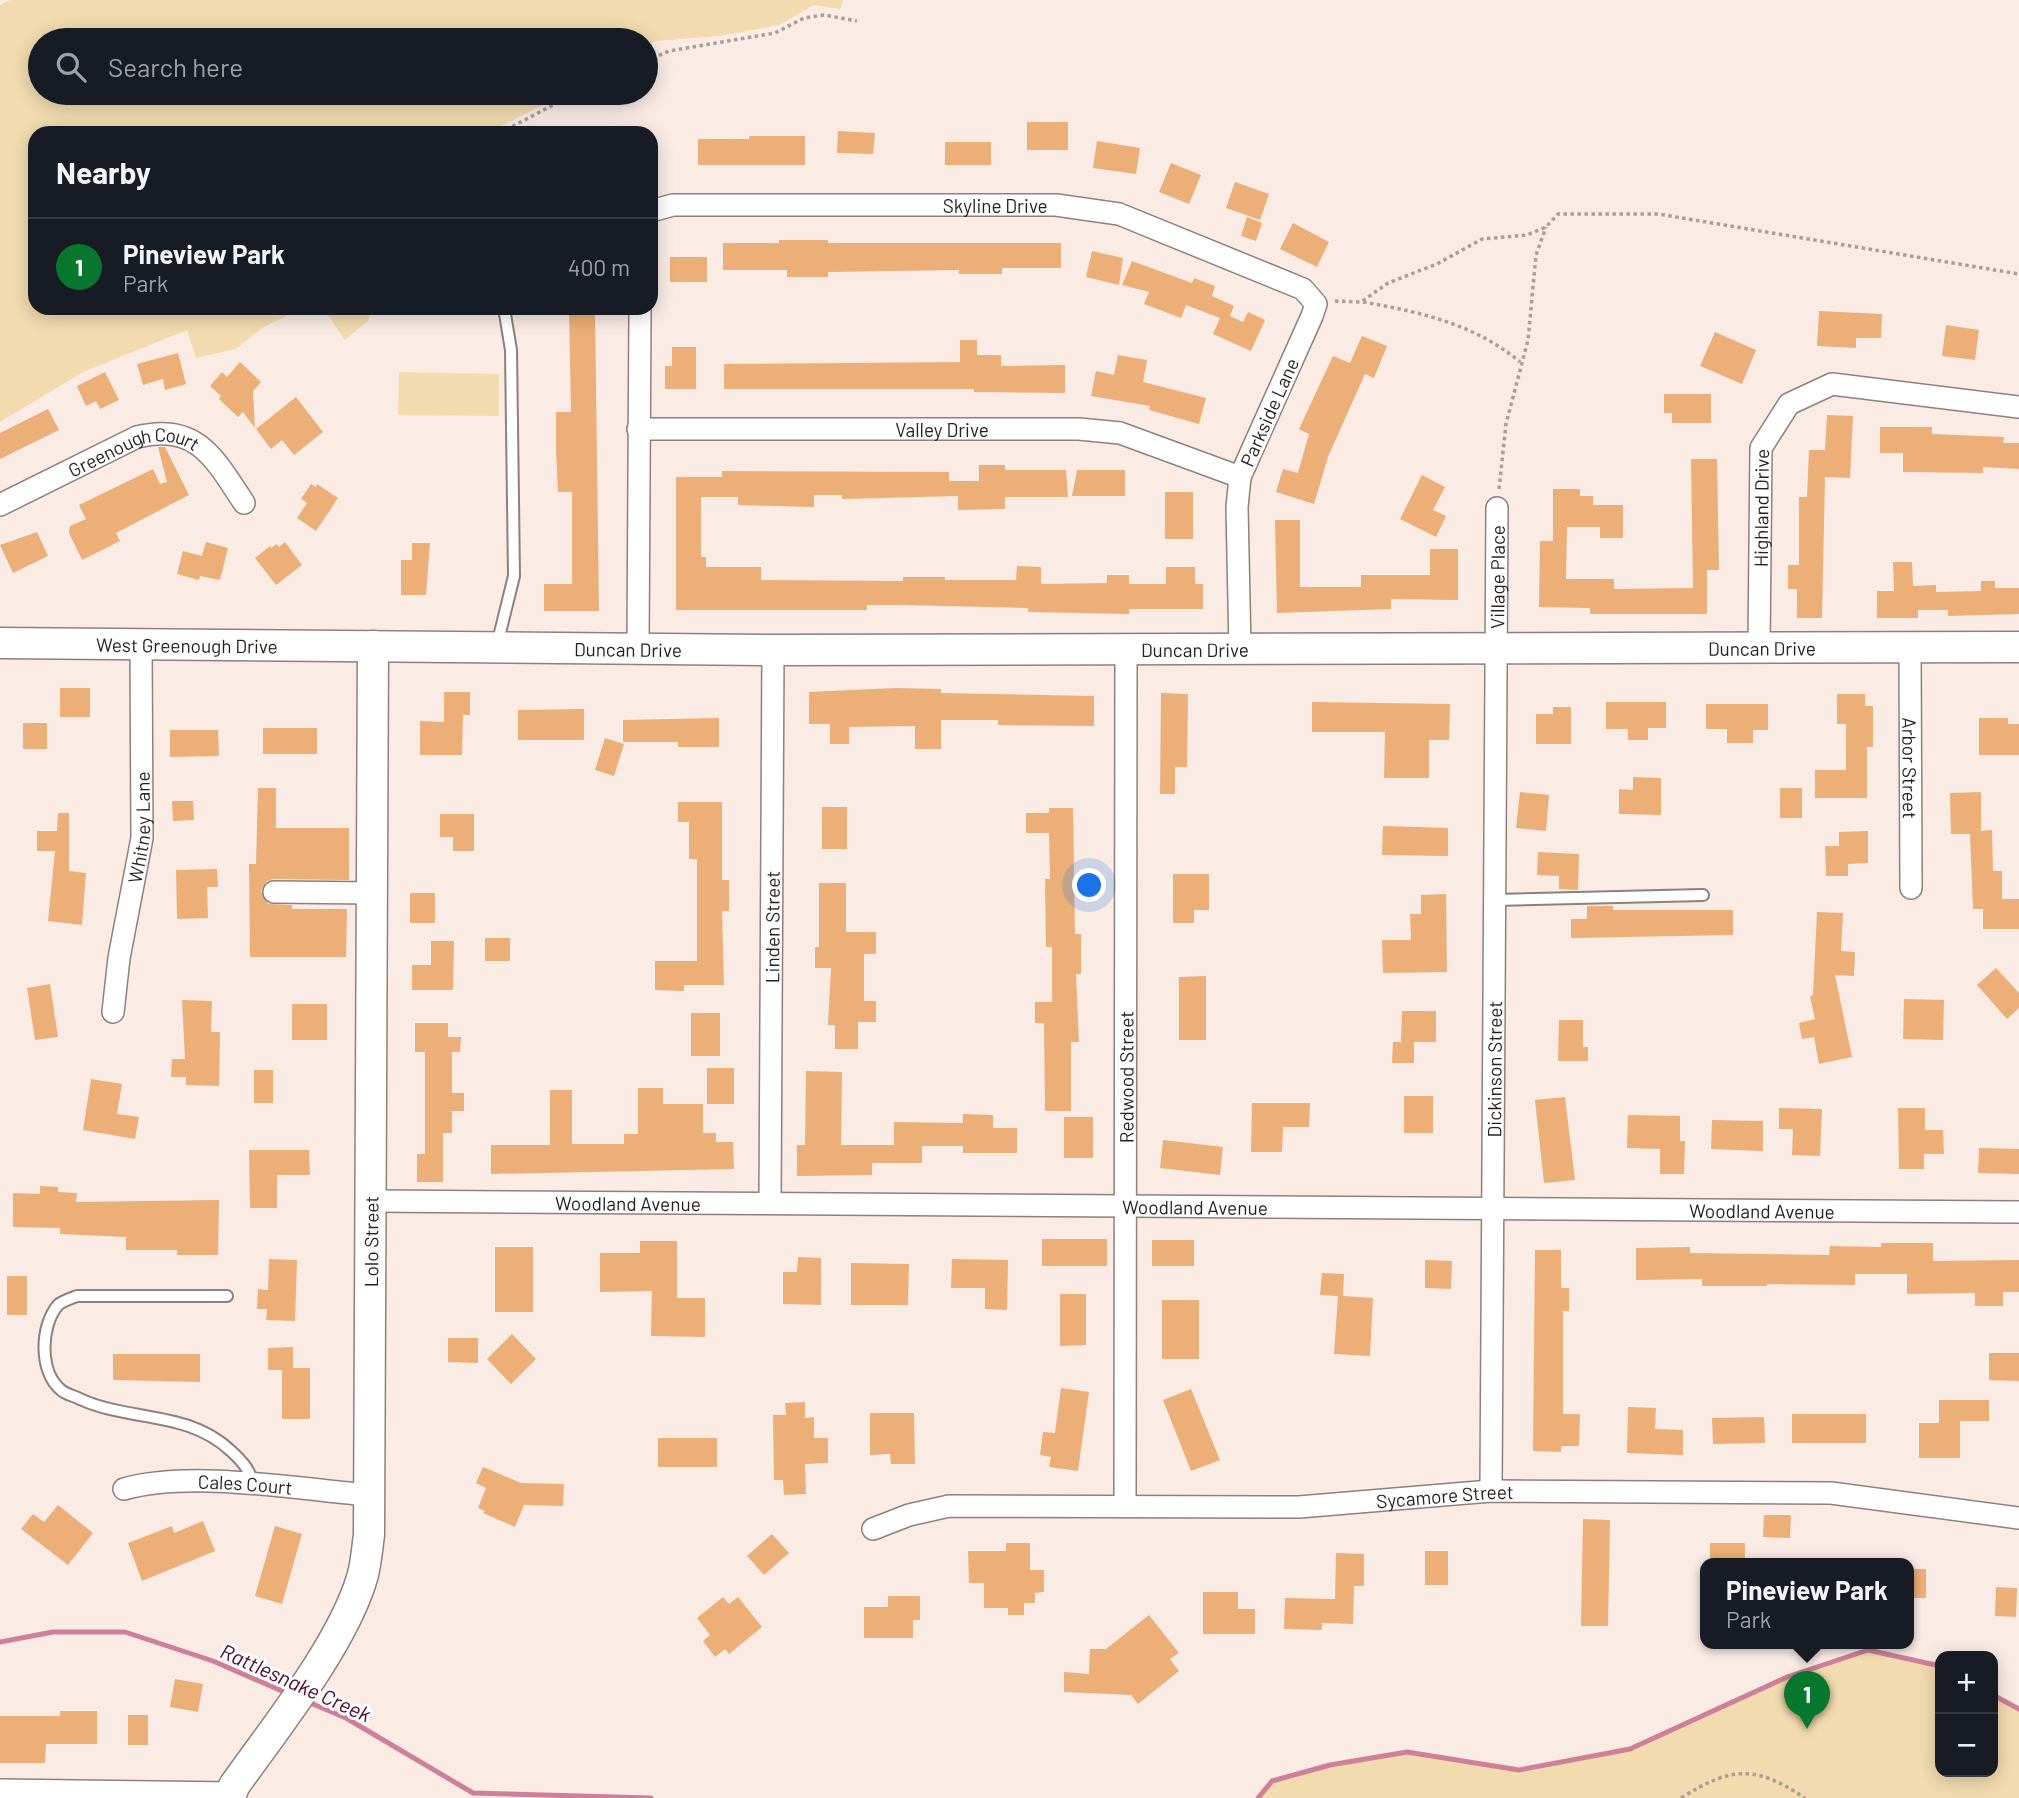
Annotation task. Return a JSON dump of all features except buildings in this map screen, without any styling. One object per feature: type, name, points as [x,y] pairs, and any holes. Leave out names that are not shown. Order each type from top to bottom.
[{"type":"street","name":"Skyline Drive","points":[[658,209],[673,205],[1056,205],[1119,214],[1168,231],[1303,289],[1316,304]]},
{"type":"street","name":"Parkside Lane","points":[[1240,650],[1237,507],[1240,477],[1316,304]]},
{"type":"street","points":[[638,648],[640,315]]},
{"type":"street","name":"Highland Drive","points":[[1759,646],[1761,448],[1788,404],[1832,384],[2019,407]]},
{"type":"street","name":"Valley Drive","points":[[638,429],[1079,429],[1120,433],[1240,477]]},
{"type":"street","name":"Greenough Court","points":[[0,505],[137,437],[160,431],[185,435],[214,457],[244,503]]},
{"type":"street","name":"Village Place","points":[[1497,508],[1497,646]]},
{"type":"street","name":"West Greenough Drive","points":[[0,643],[141,642],[373,646]]},
{"type":"street","name":"Whitney Lane","points":[[113,1012],[119,958],[142,838],[141,642]]},
{"type":"street","name":"Duncan Drive","points":[[373,646],[773,650],[1240,650],[1497,646],[2019,647]]},
{"type":"street","name":"Lolo Street","points":[[231,1796],[352,1606],[363,1576],[369,1535],[373,646]]},
{"type":"street","name":"Dickinson Street","points":[[1491,1492],[1497,646]]},
{"type":"street","name":"Arbor Street","points":[[1910,647],[1911,888]]},
{"type":"street","name":"Redwood Street","points":[[1125,1506],[1123,1207],[1126,649]]},
{"type":"street","name":"Linden Street","points":[[770,1203],[773,650]]},
{"type":"street","points":[[274,892],[373,893]]},
{"type":"street","name":"Woodland Avenue","points":[[371,1201],[2019,1212]]},
{"type":"street","name":"Cales Court","points":[[124,1489],[154,1480],[254,1485],[368,1496]]},
{"type":"street","name":"Sycamore Street","points":[[873,1529],[909,1515],[948,1506],[1299,1507],[1491,1492],[1832,1493],[2019,1518]]},
{"type":"street","points":[[0,1790],[231,1796]]},
{"type":"lane","points":[[496,648],[514,576],[511,350],[505,315]]},
{"type":"lane","points":[[1495,900],[1703,895]]},
{"type":"lane","points":[[227,1296],[77,1296],[59,1304],[48,1324],[44,1345],[47,1371],[60,1390],[93,1404],[191,1424],[222,1442],[249,1468],[254,1485]]},
{"type":"path","points":[[658,56],[669,51],[775,33],[804,18],[824,15],[858,20]]},
{"type":"path","points":[[513,126],[553,105]]},
{"type":"path","points":[[1497,508],[1506,424],[1520,362],[1528,340],[1535,254],[1546,227],[1558,214],[1658,214],[2019,274]]},
{"type":"path","points":[[1361,302],[1388,283],[1437,264],[1482,239],[1527,235],[1546,227]]},
{"type":"path","points":[[1316,304],[1361,302],[1442,317],[1505,349],[1520,362]]},
{"type":"path","points":[[1681,1798],[1720,1779],[1744,1773],[1763,1773],[1805,1798]]},
{"type":"shaded area","points":[[10,0],[843,0],[840,9],[814,5],[779,25],[720,36],[658,41],[658,28],[28,28],[28,105],[543,105],[502,126],[28,126],[28,315],[288,315],[262,328],[236,349],[196,358],[187,330],[83,372],[0,422],[0,5]]},
{"type":"shaded area","points":[[328,315],[369,315],[369,320],[345,340]]},
{"type":"shaded area","points":[[399,372],[499,374],[499,416],[398,415]]},
{"type":"shaded area","points":[[1868,1650],[1935,1665],[1935,1777],[1998,1777],[1998,1698],[2019,1709],[2019,1798],[1258,1798],[1272,1781],[1330,1765],[1407,1752],[1519,1770],[1630,1749],[1787,1677]]},
{"type":"waterway","name":"Rattlesnake Creek","points":[[0,1642],[53,1632],[125,1632],[213,1661],[289,1694]]},
{"type":"waterway","name":"Rattlesnake Creek","points":[[1258,1798],[1272,1781],[1330,1765],[1407,1752],[1519,1770],[1630,1749],[1787,1677],[1868,1650],[1935,1665]]},
{"type":"waterway","name":"Rattlesnake Creek","points":[[1998,1698],[2019,1709]]},
{"type":"waterway","name":"Rattlesnake Creek","points":[[308,1702],[346,1718],[473,1793],[651,1798]]},
{"type":"place","name":"Pineview Park","points":[[1807,1729]]}]
